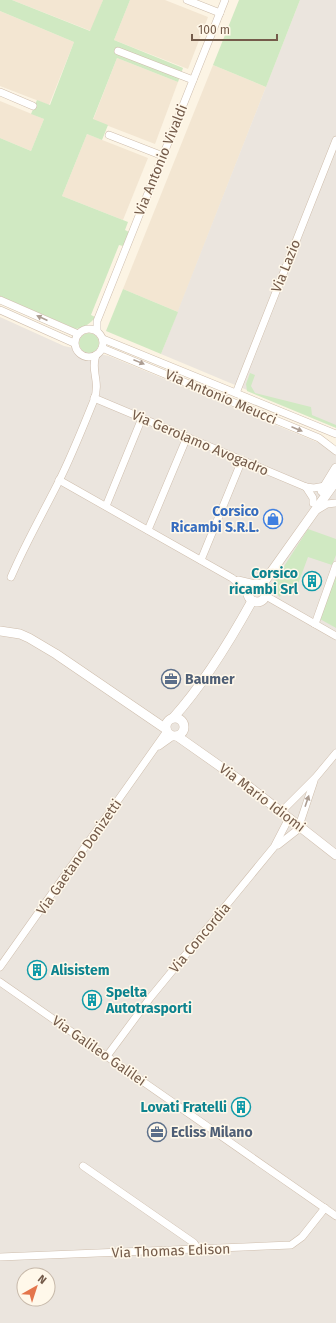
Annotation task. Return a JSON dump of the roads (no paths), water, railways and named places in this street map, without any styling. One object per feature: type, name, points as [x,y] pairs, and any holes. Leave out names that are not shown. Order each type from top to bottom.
[{"type":"street","points":[[187,0],[220,13]]},
{"type":"street","name":"Via Antonio Vivaldi","points":[[94,330],[225,0]]},
{"type":"street","points":[[118,51],[193,80]]},
{"type":"street","points":[[0,92],[33,106]]},
{"type":"street","points":[[109,135],[163,156]]},
{"type":"street","name":"Via Lazio","points":[[236,393],[336,140]]},
{"type":"street","points":[[0,300],[78,334]]},
{"type":"street","points":[[0,310],[74,342]]},
{"type":"street","points":[[11,577],[31,533],[59,480],[94,398],[97,382],[94,371],[84,357],[77,351],[74,342],[81,330],[94,330],[103,339],[102,348],[96,355],[94,371]]},
{"type":"street","name":"Via Antonio Meucci","points":[[103,339],[336,434]]},
{"type":"street","name":"Via Antonio Meucci","points":[[102,348],[319,438],[336,451]]},
{"type":"street","points":[[84,357],[96,355]]},
{"type":"street","name":"Via Gerolamo Avogadro","points":[[94,398],[306,487],[314,488],[331,485]]},
{"type":"street","points":[[106,506],[142,418]]},
{"type":"street","points":[[148,530],[187,437]]},
{"type":"street","points":[[201,560],[242,460]]},
{"type":"street","points":[[0,631],[20,634],[29,638],[56,654],[154,720],[172,729],[184,706],[250,598],[250,588],[259,585],[314,513],[331,485],[336,468]]},
{"type":"street","points":[[59,480],[232,578],[243,587],[250,598],[262,601],[266,596],[266,591],[259,585],[249,584],[232,578]]},
{"type":"street","points":[[331,485],[336,500]]},
{"type":"street","points":[[292,540],[313,503],[331,485]]},
{"type":"street","points":[[306,487],[313,498],[313,503]]},
{"type":"street","points":[[314,513],[327,504],[336,503]]},
{"type":"street","points":[[315,624],[336,565]]},
{"type":"street","points":[[266,596],[336,636]]},
{"type":"street","name":"Via Mario Idiomi","points":[[172,729],[184,727],[184,706]]},
{"type":"street","name":"Via Mario Idiomi","points":[[172,729],[187,744],[300,826],[336,855]]},
{"type":"street","name":"Via Gaetano Donizetti","points":[[0,967],[157,747],[172,729]]},
{"type":"street","points":[[281,812],[316,777],[336,753]]},
{"type":"street","points":[[274,847],[300,826],[316,777]]},
{"type":"street","name":"Via Concordia","points":[[107,1056],[150,998],[274,847],[289,818]]},
{"type":"street","name":"Via Galileo Galilei","points":[[0,982],[336,1216]]},
{"type":"street","points":[[83,1166],[194,1243],[199,1250]]},
{"type":"street","name":"Via Thomas Edison","points":[[0,1257],[199,1250],[291,1245],[302,1237],[325,1208]]},
{"type":"place","name":"Corsico Ricambi S.R.L.","points":[[273,519]]},
{"type":"place","name":"Corsico ricambi Srl","points":[[312,581]]},
{"type":"place","name":"Baumer","points":[[171,679]]},
{"type":"place","name":"Alisistem","points":[[37,970]]},
{"type":"place","name":"Spelta Autotrasporti","points":[[92,1000]]},
{"type":"place","name":"Lovati Fratelli","points":[[241,1107]]},
{"type":"place","name":"Ecliss Milano","points":[[157,1132]]}]
